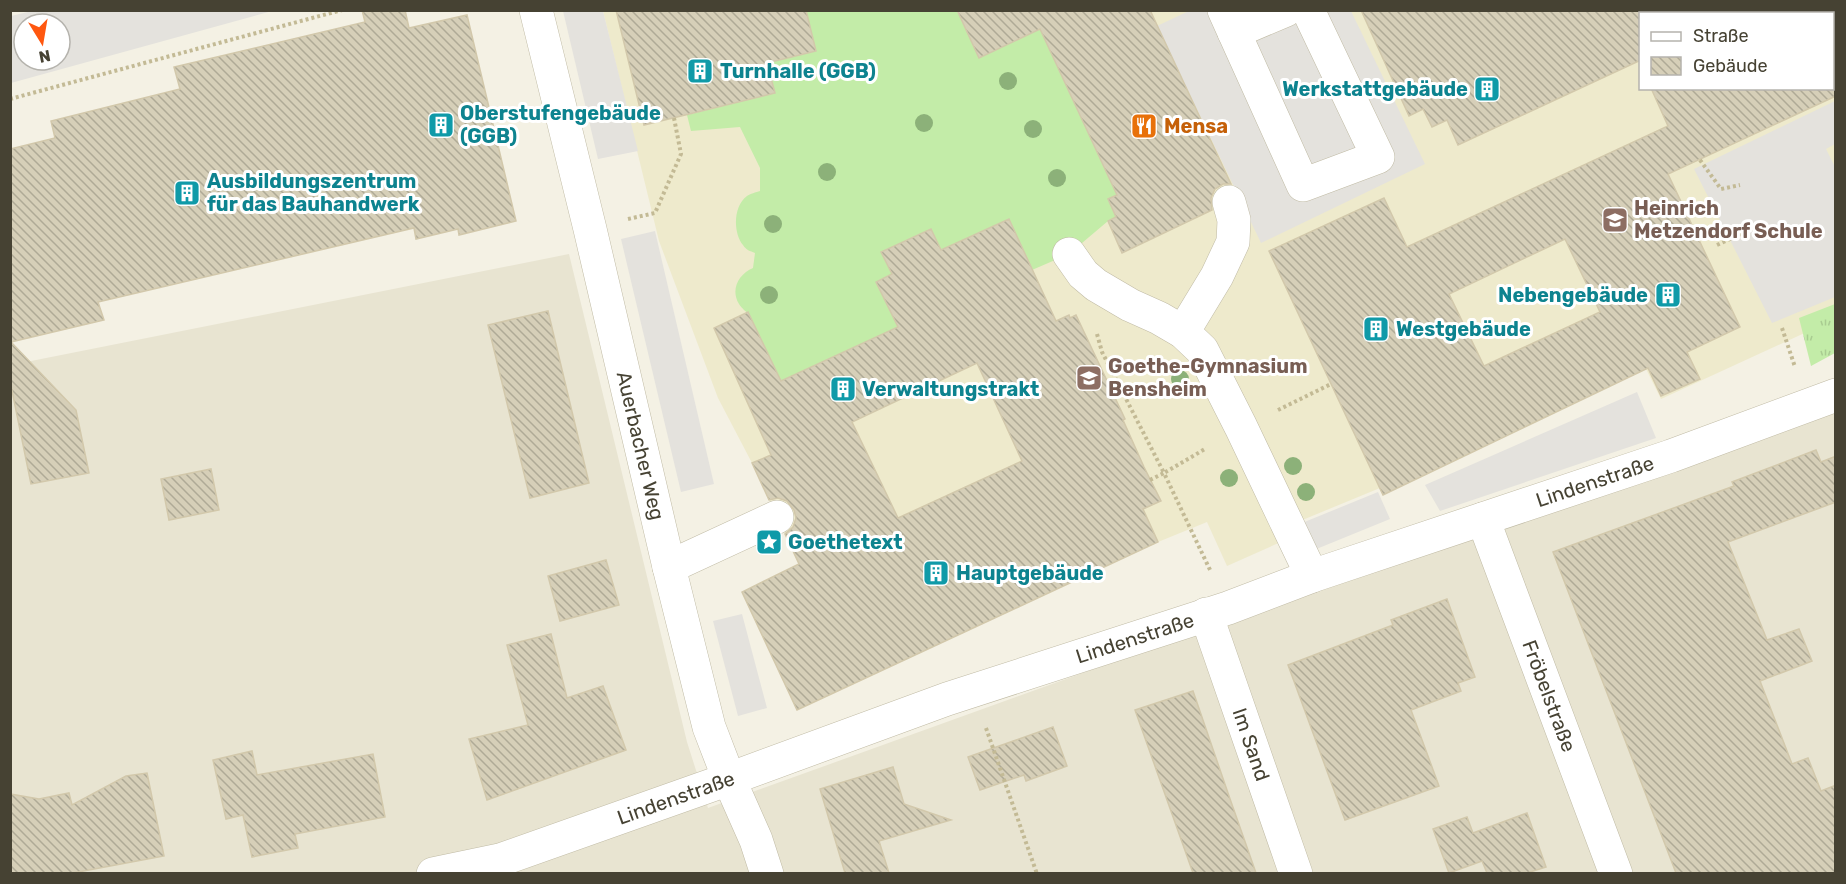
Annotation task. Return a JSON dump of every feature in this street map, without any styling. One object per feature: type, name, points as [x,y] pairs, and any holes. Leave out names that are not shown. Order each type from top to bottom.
[{"type":"street","name":"Auerbacher Weg","points":[[536,10],[709,727],[756,840],[767,873]]},
{"type":"street","points":[[1286,10],[1229,21],[1303,185],[1378,157],[1308,10]]},
{"type":"street","points":[[1183,332],[1217,276],[1233,242],[1234,220],[1229,202]]},
{"type":"street","points":[[1069,254],[1083,274],[1096,285],[1183,332],[1202,350],[1312,576]]},
{"type":"street","name":"Lindenstraße","points":[[433,873],[500,860],[971,691],[1217,611],[1312,576],[1671,456],[1836,395]]},
{"type":"street","points":[[669,567],[777,517]]},
{"type":"street","name":"Fröbelstraße","points":[[1483,519],[1616,873]]},
{"type":"street","name":"Im Sand","points":[[1217,611],[1296,873]]},
{"type":"path","points":[[10,99],[342,10]]},
{"type":"path","points":[[590,229],[655,213],[681,153],[674,118]]},
{"type":"path","points":[[1700,160],[1721,189],[1740,185]]},
{"type":"path","points":[[1717,245],[1765,223]]},
{"type":"path","points":[[1115,297],[1097,323],[1097,336],[1102,352],[1164,473],[1217,611]]},
{"type":"path","points":[[1241,427],[1331,384]]},
{"type":"path","points":[[1150,480],[1190,458]]},
{"type":"path","points":[[971,691],[989,733],[1037,873]]},
{"type":"shaded area","points":[[32,10],[272,11],[72,66],[72,12],[28,12]]},
{"type":"shaded area","points":[[563,11],[603,11],[638,151],[598,159]]},
{"type":"shaded area","name":"Goethe-Gymnasium Bensheim","points":[[603,11],[1835,11],[1835,319],[1661,399],[1646,369],[1383,494],[1380,488],[1300,521],[1283,541],[1227,566],[1207,522],[1158,542],[797,710],[742,592],[799,564],[752,463],[718,398],[659,241]]},
{"type":"shaded area","points":[[1189,11],[1351,11],[1425,164],[1261,243],[1157,26]]},
{"type":"shaded area","points":[[12,16],[12,72],[51,72],[11,83]]},
{"type":"shaded area","points":[[1835,101],[1835,144],[1826,149],[1835,167],[1835,297],[1772,323],[1694,169]]},
{"type":"shaded area","points":[[655,231],[714,484],[681,492],[621,239]]},
{"type":"shaded area","points":[[569,254],[687,742],[708,808],[1835,402],[1835,873],[11,874],[11,365]]},
{"type":"shaded area","points":[[1637,392],[1656,438],[1440,511],[1425,485]]},
{"type":"shaded area","points":[[1378,492],[1390,519],[1314,550],[1302,523]]},
{"type":"shaded area","points":[[742,614],[767,708],[738,716],[713,621]]},
{"type":"green space","points":[[806,11],[957,11],[979,57],[1040,29],[1117,195],[1108,199],[1116,217],[1108,221],[1069,254],[1032,270],[892,274],[876,282],[898,327],[745,398],[722,345],[756,329],[749,315],[739,304],[735,293],[740,278],[753,268],[755,253],[745,248],[740,240],[736,220],[742,200],[760,191],[760,168],[740,127],[691,131],[687,115],[774,93],[767,63],[816,51]]},
{"type":"green space","points":[[1835,304],[1835,353],[1811,366],[1799,318]]},
{"type":"building","name":"Ausbildungszentrum für das Bauhandwerk","points":[[362,10],[405,10],[409,28],[467,15],[516,221],[459,235],[458,229],[416,239],[414,228],[98,302],[104,320],[11,342],[76,410],[89,473],[31,484],[10,381],[10,149],[55,138],[51,121],[180,89],[174,67],[365,22]]},
{"type":"building","name":"Turnhalle (GGB)","points":[[616,10],[806,10],[816,51],[767,63],[775,93],[644,125]]},
{"type":"building","name":"Mensa","points":[[957,10],[1150,10],[1231,184],[1223,184],[1215,189],[1211,198],[1212,210],[1122,253],[1108,221],[1116,217],[1108,199],[1117,195],[1040,29],[979,58]]},
{"type":"building","name":"Werkstattgebäude","points":[[1361,10],[1641,10],[1639,12],[1639,61],[1458,145],[1447,120],[1432,127],[1423,109],[1409,116]]},
{"type":"building","points":[[1836,88],[1836,96],[1668,174],[1740,327],[1687,352],[1700,379],[1661,396],[1648,368],[1383,495],[1269,251],[1384,198],[1407,247],[1668,126],[1652,90],[1834,90]],"holes":[[[1565,239],[1600,312],[1484,366],[1449,294]]]},
{"type":"building","points":[[1009,219],[1056,321],[1069,315],[1070,318],[1076,315],[1125,419],[1123,420],[1161,501],[1143,509],[1158,542],[797,710],[742,592],[799,564],[785,534],[793,527],[796,518],[794,510],[787,501],[778,498],[769,500],[752,463],[771,455],[714,328],[748,312],[781,381],[898,327],[876,282],[892,274],[881,252],[931,229],[941,250]],"holes":[[[977,363],[1022,461],[898,518],[852,422]]]},
{"type":"building","points":[[548,311],[589,483],[530,498],[488,325]]},
{"type":"building","points":[[1816,450],[1821,462],[1836,456],[1836,502],[1728,542],[1767,640],[1799,629],[1812,661],[1760,681],[1792,764],[1808,758],[1821,791],[1836,785],[1836,873],[1676,873],[1553,552],[1734,486],[1732,482]]},
{"type":"building","points":[[211,469],[219,510],[169,520],[161,479]]},
{"type":"building","points":[[606,560],[619,605],[560,621],[548,576]]},
{"type":"building","points":[[1447,599],[1475,677],[1458,683],[1461,691],[1411,710],[1439,786],[1345,820],[1288,665],[1393,625],[1391,620]]},
{"type":"building","points":[[551,634],[567,698],[603,686],[626,750],[487,800],[469,739],[528,725],[507,645]]},
{"type":"building","points":[[1193,691],[1256,873],[1193,873],[1135,710]]},
{"type":"building","points":[[1053,727],[1067,766],[1026,781],[1024,775],[980,790],[968,757]]},
{"type":"building","points":[[252,751],[257,775],[373,754],[385,817],[295,834],[298,848],[252,857],[243,815],[226,819],[213,760]]},
{"type":"building","points":[[893,767],[904,804],[951,820],[879,841],[889,873],[845,873],[820,789]]},
{"type":"building","points":[[147,773],[164,856],[73,873],[10,873],[10,794],[39,799],[69,793],[72,805],[126,776]]},
{"type":"building","points":[[1527,813],[1546,867],[1527,873],[1487,873],[1482,861],[1449,873],[1433,829],[1467,817],[1473,833]]},
{"type":"place","name":"Turnhalle (GGB)","points":[[700,71]]},
{"type":"place","name":"Werkstattgebäude","points":[[1487,89]]},
{"type":"place","name":"Oberstufengebäude (GGB)","points":[[441,125]]},
{"type":"place","name":"Mensa","points":[[1144,126]]},
{"type":"place","name":"Ausbildungszentrum für das Bauhandwerk","points":[[187,193]]},
{"type":"place","name":"Heinrich Metzendorf Schule","points":[[1615,220]]},
{"type":"place","name":"Nebengebäude","points":[[1668,295]]},
{"type":"place","name":"Westgebäude","points":[[1376,329]]},
{"type":"place","name":"Goethe-Gymnasium Bensheim","points":[[1089,378]]},
{"type":"place","name":"Verwaltungstrakt","points":[[843,389]]},
{"type":"place","name":"Goethetext","points":[[769,542]]},
{"type":"place","name":"Hauptgebäude","points":[[936,573]]}]
